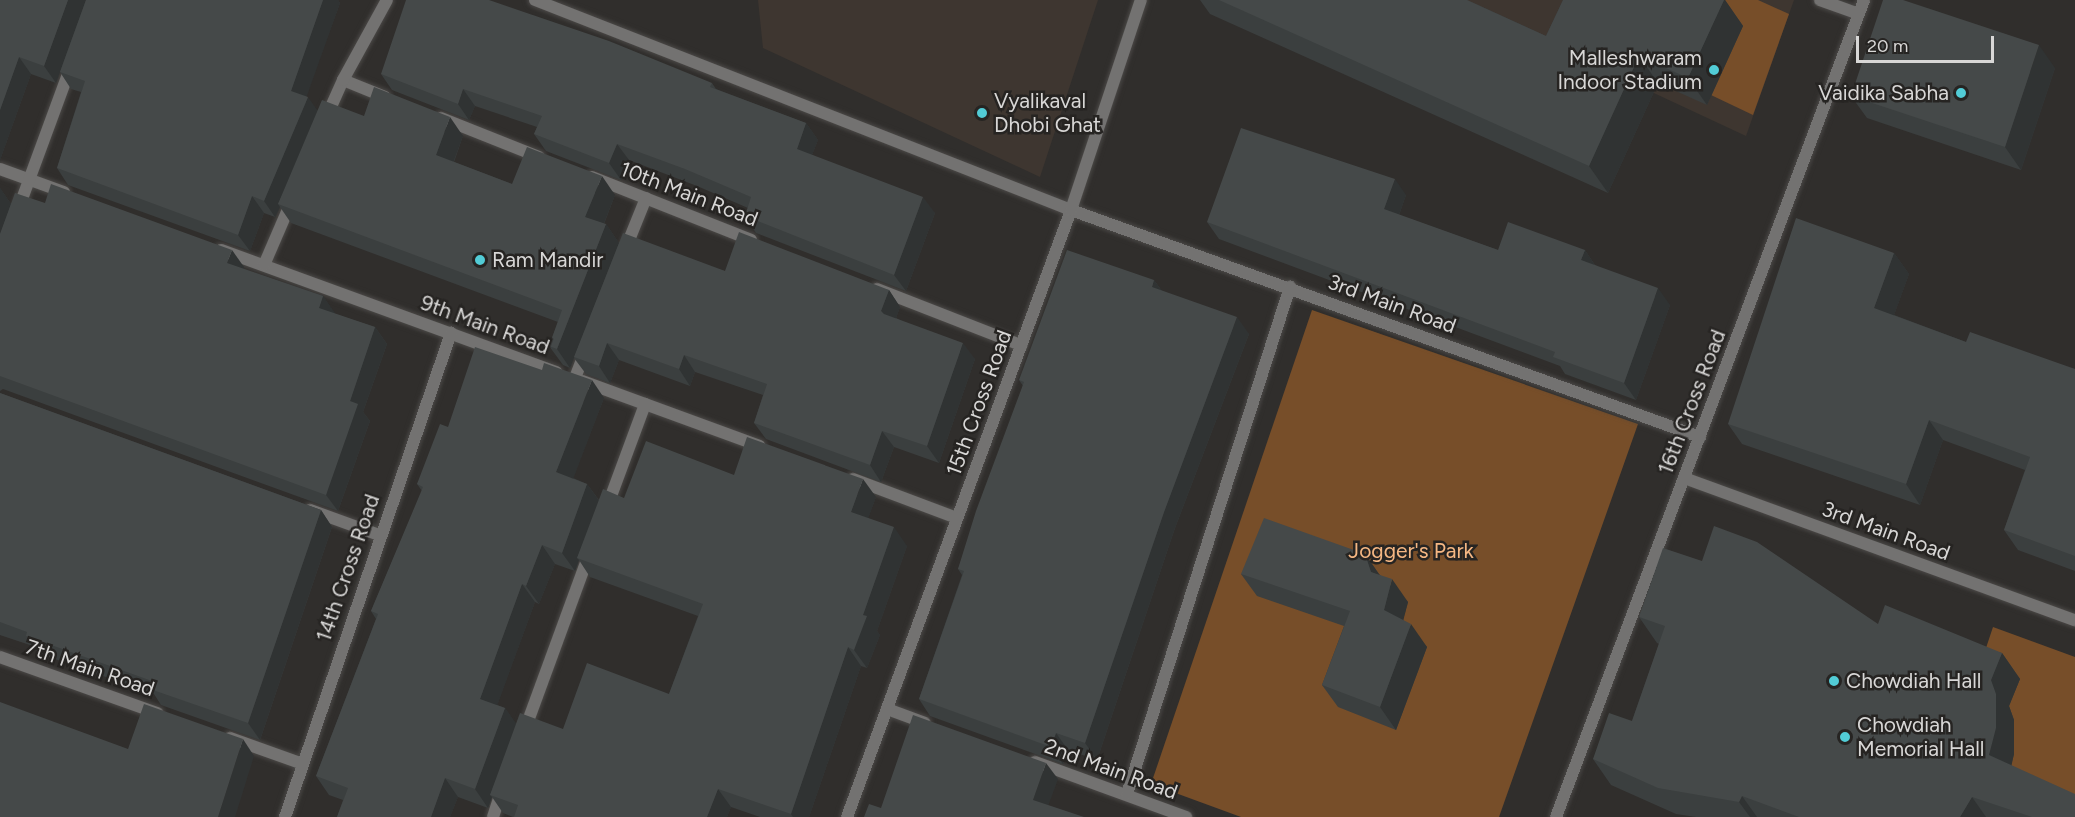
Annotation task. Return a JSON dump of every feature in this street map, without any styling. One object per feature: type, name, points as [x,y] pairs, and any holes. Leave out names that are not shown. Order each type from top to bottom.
[{"type":"street","points":[[320,134],[343,80],[387,0]]},
{"type":"street","name":"3rd Main Road","points":[[535,0],[1071,210],[1290,287],[1700,437]]},
{"type":"street","name":"15th Cross Road","points":[[847,817],[1071,210],[1141,0]]},
{"type":"street","points":[[1820,0],[1859,14]]},
{"type":"street","name":"16th Cross Road","points":[[1556,817],[1864,0]]},
{"type":"street","points":[[14,219],[75,56]]},
{"type":"street","points":[[343,80],[397,101]]},
{"type":"street","points":[[429,114],[548,160]]},
{"type":"street","points":[[0,169],[74,196]]},
{"type":"street","name":"10th Main Road","points":[[581,173],[767,246]]},
{"type":"street","points":[[264,266],[296,189]]},
{"type":"street","points":[[621,262],[646,198]]},
{"type":"street","name":"9th Main Road","points":[[208,245],[779,453]]},
{"type":"street","points":[[866,285],[1021,345]]},
{"type":"street","points":[[1127,794],[1290,287]]},
{"type":"street","name":"14th Cross Road","points":[[285,817],[379,535],[451,333]]},
{"type":"street","points":[[575,378],[591,336]]},
{"type":"street","points":[[603,515],[645,404]]},
{"type":"street","points":[[834,473],[957,518]]},
{"type":"street","name":"3rd Main Road","points":[[1684,478],[2075,620]]},
{"type":"street","points":[[301,507],[379,535]]},
{"type":"street","points":[[517,750],[595,538]]},
{"type":"street","name":"7th Main Road","points":[[0,657],[168,716]]},
{"type":"street","points":[[886,709],[941,728]]},
{"type":"street","points":[[213,732],[303,764]]},
{"type":"street","name":"2nd Main Road","points":[[1017,756],[1186,817]]},
{"type":"street","points":[[493,817],[509,772]]},
{"type":"shaded area","name":"Vyalikaval Dhobi Ghat","points":[[758,0],[1098,0],[1040,177],[763,48]]},
{"type":"shaded area","name":"Malleshwaram Indoor Stadium","points":[[1454,0],[1794,0],[1746,136]]},
{"type":"green space","name":"Malleshwaram Indoor Stadium","points":[[1577,0],[1758,0],[1789,14],[1753,115],[1566,26]]},
{"type":"green space","name":"Jogger's Park","points":[[1312,310],[1638,424],[1499,817],[1241,817],[1151,784]]},
{"type":"green space","points":[[1993,627],[2075,657],[2075,812],[2008,781],[1981,663]]},
{"type":"building","points":[[0,0],[68,0],[44,66],[19,57],[0,110]]},
{"type":"building","points":[[86,0],[323,0],[291,91],[308,97],[264,201],[252,196],[238,235],[57,168],[85,81],[60,72]]},
{"type":"building","points":[[406,0],[489,0],[609,41],[712,83],[710,87],[806,123],[797,149],[923,197],[894,275],[745,216],[751,197],[685,169],[617,144],[609,163],[534,134],[542,116],[463,89],[458,104],[381,74]]},
{"type":"building","points":[[1219,0],[1467,0],[1546,36],[1563,0],[1724,0],[1688,78],[1639,56],[1589,166]]},
{"type":"building","name":"Vaidika Sabha","points":[[1883,0],[1903,0],[2039,45],[2005,147],[1851,96]]},
{"type":"building","points":[[374,87],[450,117],[436,155],[512,184],[527,147],[602,176],[585,217],[606,224],[557,349],[549,346],[562,310],[278,204],[322,100],[364,116]]},
{"type":"building","points":[[1241,128],[1395,179],[1384,209],[1498,250],[1508,222],[1585,250],[1581,260],[1658,288],[1624,383],[1553,357],[1555,352],[1207,222]]},
{"type":"building","points":[[51,184],[232,250],[227,263],[323,296],[319,308],[375,327],[350,401],[358,404],[326,495],[0,376],[0,234],[15,193],[45,203]]},
{"type":"building","points":[[1796,218],[1894,253],[1874,308],[1966,342],[1970,332],[2075,369],[2075,556],[2004,530],[2030,457],[1929,420],[1906,484],[1728,424]]},
{"type":"building","points":[[739,232],[889,290],[881,311],[884,314],[963,343],[927,446],[882,431],[870,465],[754,423],[767,384],[684,355],[679,369],[607,343],[599,366],[574,357],[623,233],[725,271]]},
{"type":"building","points":[[1067,250],[1154,280],[1152,287],[1237,317],[1164,512],[1085,743],[1056,733],[1051,747],[919,699],[964,571],[958,569],[976,511],[1024,382],[1019,380]]},
{"type":"building","points":[[475,347],[542,370],[544,363],[592,380],[556,472],[587,484],[562,553],[542,545],[526,586],[522,584],[480,699],[505,708],[475,789],[445,778],[431,817],[337,817],[348,788],[316,776],[378,614],[371,611],[423,487],[417,484],[440,424],[448,427]]},
{"type":"building","points":[[0,393],[321,510],[248,723],[150,689],[152,681],[26,636],[27,632],[0,622]]},
{"type":"building","points":[[747,437],[863,479],[851,512],[894,527],[863,615],[867,616],[854,650],[848,647],[791,814],[718,789],[707,817],[514,817],[518,805],[490,795],[520,713],[563,729],[587,663],[669,694],[703,604],[577,558],[603,489],[624,498],[646,441],[734,475]]},
{"type":"building","points":[[1264,518],[1365,554],[1371,572],[1392,579],[1384,610],[1411,624],[1380,707],[1322,685],[1350,611],[1241,574]]},
{"type":"building","name":"Chowdiah Memorial Hall","points":[[1714,526],[1757,542],[1878,624],[1885,605],[2002,653],[1991,680],[1996,694],[1996,728],[1989,755],[2075,794],[2075,817],[2032,817],[1972,797],[1960,817],[1799,817],[1742,796],[1739,802],[1658,788],[1593,759],[1609,713],[1632,721],[1665,626],[1639,617],[1663,548],[1702,561]]},
{"type":"building","points":[[0,702],[128,749],[144,704],[243,739],[218,817],[0,817]]},
{"type":"building","points":[[913,715],[1046,763],[1033,800],[1084,817],[864,817],[869,804],[881,808]]},
{"type":"place","name":"Malleshwaram Indoor Stadium","points":[[1714,70]]},
{"type":"place","name":"Vaidika Sabha","points":[[1961,93]]},
{"type":"place","name":"Vyalikaval Dhobi Ghat","points":[[982,113]]},
{"type":"place","name":"Ram Mandir","points":[[480,260]]},
{"type":"place","name":"Chowdiah Hall","points":[[1834,681]]},
{"type":"place","name":"Chowdiah Memorial Hall","points":[[1845,737]]}]
